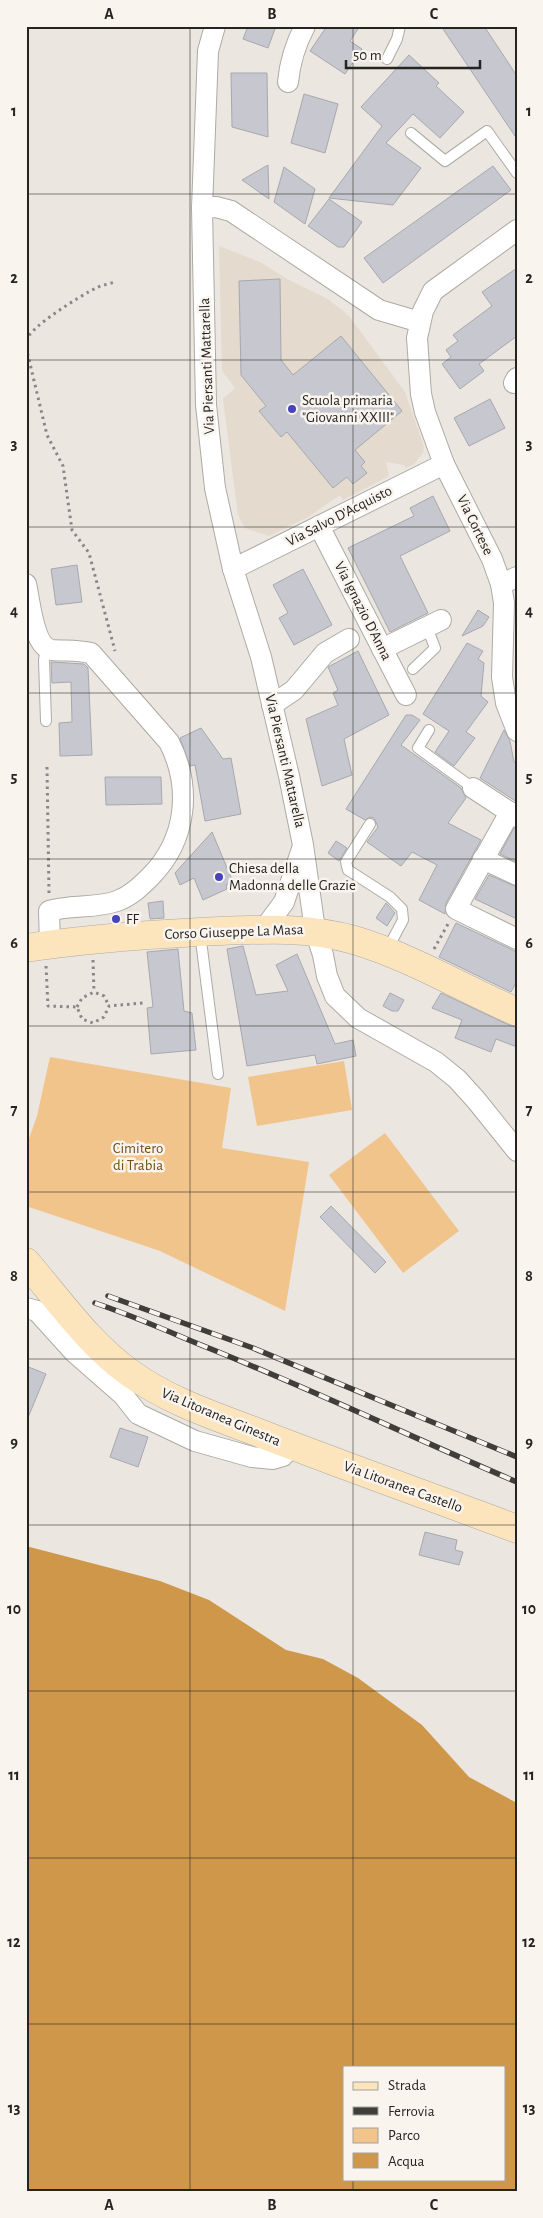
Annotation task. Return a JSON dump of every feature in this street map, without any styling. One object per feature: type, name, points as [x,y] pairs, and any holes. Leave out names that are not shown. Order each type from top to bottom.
[{"type":"main road","name":"Corso Giuseppe La Masa","points":[[40,946],[200,932],[264,929],[315,930],[353,939],[387,951],[515,1007]]},
{"type":"main road","name":"Via Litoranea Ginestra","points":[[26,1262],[97,1344],[129,1373],[185,1404],[290,1445]]},
{"type":"main road","name":"Via Litoranea Castello","points":[[290,1445],[517,1529]]},
{"type":"street","name":"Via Piersanti Mattarella","points":[[215,26],[208,51],[202,208],[206,405],[215,488],[233,569],[261,657],[272,705],[303,845],[315,930],[335,996],[358,1018],[436,1062],[476,1100],[517,1151]]},
{"type":"street","points":[[288,82],[290,62],[295,44],[304,26]]},
{"type":"street","points":[[202,208],[216,207],[231,211],[379,310],[420,322]]},
{"type":"street","name":"Via Cortese","points":[[517,230],[433,291],[423,311],[418,338],[421,394],[425,412],[444,464],[492,559],[509,580],[504,603],[502,677],[506,704],[517,731]]},
{"type":"street","name":"Via Salvo D'Acquisto","points":[[233,569],[444,464]]},
{"type":"street","name":"Via Ignazio D'Anna","points":[[319,526],[406,695]]},
{"type":"street","points":[[26,584],[37,635],[46,648],[91,653],[169,742],[176,756],[184,795],[180,829],[174,846],[143,884],[119,901],[58,908],[49,911],[40,946]]},
{"type":"street","points":[[382,649],[434,624]]},
{"type":"street","points":[[272,705],[294,690],[325,653],[349,639]]},
{"type":"street","points":[[473,788],[513,815],[483,859],[456,909],[517,939]]},
{"type":"street","points":[[264,929],[284,902],[303,845]]},
{"type":"street","points":[[483,859],[517,875]]},
{"type":"street","points":[[26,1308],[37,1311],[75,1353],[123,1395],[138,1414],[195,1441],[252,1457],[273,1459],[283,1456],[290,1445]]},
{"type":"lane","points":[[387,59],[397,39],[400,26]]},
{"type":"lane","points":[[411,133],[445,161],[487,130],[517,173]]},
{"type":"lane","points":[[413,669],[435,648],[434,624]]},
{"type":"lane","points":[[46,648],[44,660],[46,721]]},
{"type":"lane","points":[[429,730],[418,748],[473,788]]},
{"type":"lane","points":[[370,824],[346,862],[348,870],[390,897],[402,909],[403,920],[387,951]]},
{"type":"lane","points":[[200,932],[218,1074]]},
{"type":"path","points":[[26,341],[27,336],[34,328],[64,308],[97,288],[115,282]]},
{"type":"path","points":[[26,347],[47,435],[63,466],[72,530],[88,553],[116,657]]},
{"type":"path","points":[[47,767],[49,911]]},
{"type":"path","points":[[424,967],[456,909]]},
{"type":"path","points":[[92,940],[94,992]]},
{"type":"path","points":[[40,946],[48,1006],[77,1007]]},
{"type":"path","points":[[77,1007],[82,998],[94,992],[104,996],[109,1006]]},
{"type":"path","points":[[109,1006],[143,1003]]},
{"type":"path","points":[[77,1007],[82,1019],[94,1023],[104,1017],[109,1006]]},
{"type":"shaded area","points":[[219,246],[260,262],[289,280],[328,299],[349,316],[405,392],[424,447],[423,453],[414,464],[406,468],[404,465],[386,462],[389,476],[343,500],[340,495],[308,517],[269,536],[245,528],[238,515],[223,399],[235,388],[222,371]]},
{"type":"green space","name":"Cimitero di Trabia","points":[[50,1057],[231,1088],[222,1148],[309,1162],[285,1311],[160,1251],[26,1206],[26,1147],[37,1116]]},
{"type":"green space","points":[[344,1061],[352,1110],[257,1126],[248,1077]]},
{"type":"green space","points":[[385,1133],[459,1231],[403,1273],[329,1175]]},
{"type":"water","points":[[26,1546],[160,1581],[209,1600],[286,1650],[323,1659],[358,1678],[422,1725],[469,1777],[517,1803],[517,2192],[26,2192]]},
{"type":"building","points":[[248,26],[276,26],[268,48],[243,39]]},
{"type":"building","points":[[327,26],[360,26],[350,41],[362,49],[345,74],[310,51]]},
{"type":"building","points":[[441,26],[484,26],[517,76],[517,139]]},
{"type":"building","points":[[409,55],[439,83],[436,86],[464,112],[440,138],[413,114],[386,143],[421,168],[393,205],[329,198],[382,126],[361,107]]},
{"type":"building","points":[[231,73],[267,73],[268,137],[232,127]]},
{"type":"building","points":[[304,94],[338,104],[325,153],[291,143]]},
{"type":"building","points":[[268,165],[269,199],[242,180]]},
{"type":"building","points":[[493,166],[511,190],[383,283],[364,258]]},
{"type":"building","points":[[284,167],[315,189],[305,224],[274,202]]},
{"type":"building","points":[[329,199],[362,222],[344,247],[338,247],[308,226]]},
{"type":"building","points":[[517,268],[517,336],[479,364],[484,371],[460,389],[442,364],[451,357],[446,350],[458,341],[453,335],[492,306],[482,292]]},
{"type":"building","points":[[280,279],[281,360],[293,375],[341,336],[402,411],[355,450],[365,462],[361,466],[367,473],[353,484],[347,477],[333,488],[287,432],[281,437],[259,411],[266,406],[241,375],[239,281]]},
{"type":"building","points":[[490,399],[505,428],[469,446],[454,418]]},
{"type":"building","points":[[433,496],[450,531],[400,556],[428,613],[390,632],[348,548],[414,516],[410,508]]},
{"type":"building","points":[[77,565],[82,602],[56,605],[51,569]]},
{"type":"building","points":[[303,569],[332,625],[294,645],[279,618],[288,613],[273,585]]},
{"type":"building","points":[[478,610],[489,617],[483,626],[462,636]]},
{"type":"building","points":[[467,643],[483,651],[478,659],[484,663],[481,696],[488,702],[466,732],[475,738],[454,766],[435,752],[449,731],[423,714]]},
{"type":"building","points":[[358,651],[389,715],[344,739],[352,775],[322,786],[306,719],[338,705],[333,693],[338,690],[328,667]]},
{"type":"building","points":[[51,662],[84,664],[88,668],[92,755],[60,756],[59,723],[72,722],[71,682],[52,683]]},
{"type":"building","points":[[406,715],[412,715],[420,720],[401,745],[461,788],[466,798],[448,823],[481,840],[446,903],[445,914],[419,900],[437,865],[412,852],[401,866],[367,842],[378,827],[374,818],[370,817],[365,820],[346,809]]},
{"type":"building","points":[[201,728],[223,759],[231,758],[241,814],[205,821],[195,765],[190,766],[180,738]]},
{"type":"building","points":[[504,730],[510,741],[514,762],[517,764],[517,802],[480,778]]},
{"type":"building","points":[[105,777],[161,777],[162,804],[106,805]]},
{"type":"building","points":[[514,828],[517,829],[517,862],[500,854]]},
{"type":"building","points":[[212,832],[233,882],[226,885],[227,889],[203,900],[194,878],[180,885],[175,873]]},
{"type":"building","points":[[336,841],[347,848],[339,861],[328,853]]},
{"type":"building","points":[[489,875],[517,887],[517,919],[475,899]]},
{"type":"building","points":[[163,901],[164,918],[150,919],[148,903]]},
{"type":"building","points":[[386,903],[395,913],[387,926],[376,918]]},
{"type":"building","points":[[456,923],[517,952],[517,981],[511,992],[439,957]]},
{"type":"building","points":[[243,946],[256,995],[288,991],[276,965],[297,954],[335,1044],[353,1040],[356,1056],[317,1064],[315,1055],[247,1066],[227,949]]},
{"type":"building","points":[[178,949],[184,1011],[192,1013],[196,1050],[151,1054],[147,1008],[153,1007],[147,952]]},
{"type":"building","points":[[390,993],[404,1000],[398,1011],[392,1011],[383,1006]]},
{"type":"building","points":[[441,993],[511,1026],[517,1027],[517,1047],[496,1039],[491,1052],[455,1038],[462,1020],[432,1008]]},
{"type":"building","points":[[331,1206],[386,1262],[375,1273],[320,1217]]},
{"type":"building","points":[[26,1366],[46,1374],[27,1420],[26,1420]]},
{"type":"building","points":[[120,1428],[148,1437],[138,1467],[110,1457]]},
{"type":"building","points":[[425,1532],[457,1540],[455,1550],[463,1552],[459,1565],[419,1555]]},
{"type":"railway","points":[[108,1296],[253,1348],[517,1457]]},
{"type":"railway","points":[[95,1303],[280,1378],[517,1482]]},
{"type":"place","name":"Scuola primaria \"Giovanni XXIII\"","points":[[292,409]]},
{"type":"place","name":"Chiesa della Madonna delle Grazie","points":[[219,877]]},
{"type":"place","name":"FF","points":[[116,919]]}]
